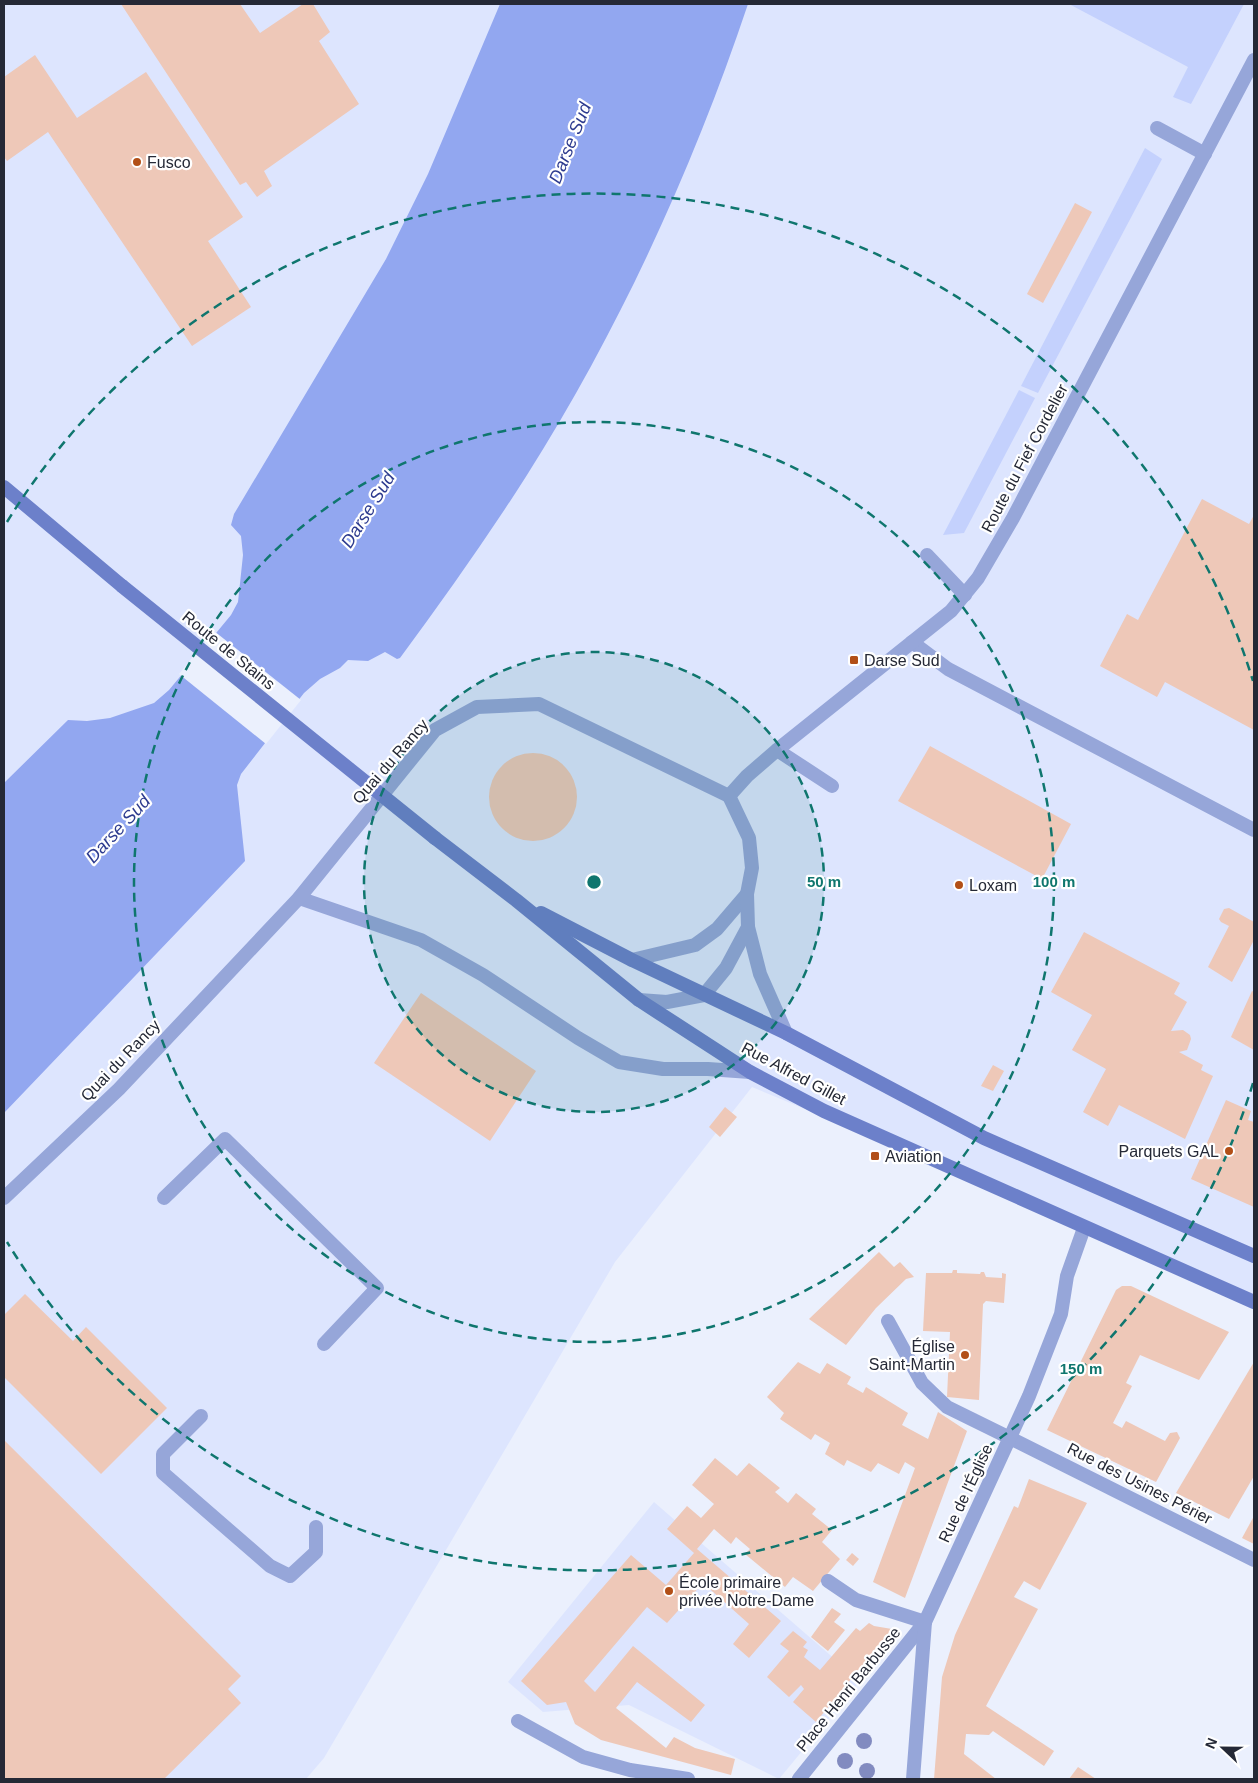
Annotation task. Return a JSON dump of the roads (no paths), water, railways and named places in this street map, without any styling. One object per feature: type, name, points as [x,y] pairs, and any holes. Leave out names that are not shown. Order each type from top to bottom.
[{"type":"main road","name":"Route de Stains","points":[[4,487],[122,586],[435,838]]},
{"type":"main road","name":"Rue Alfred Gillet","points":[[435,838],[516,900],[639,1000],[750,1072],[824,1111],[1254,1302]]},
{"type":"main road","name":"Rue Alfred Gillet","points":[[516,900],[632,960],[786,1033],[984,1138],[1254,1256]]},
{"type":"street","name":"Route du Fief Cordelier","points":[[729,796],[747,776],[777,750],[951,611],[978,578],[1013,518],[1254,60]]},
{"type":"street","points":[[1157,128],[1205,154]]},
{"type":"street","points":[[928,555],[965,595]]},
{"type":"street","points":[[912,642],[948,669],[1254,830]]},
{"type":"street","name":"Quai du Rancy","points":[[4,1198],[119,1088],[299,898],[436,730],[476,707],[539,704],[729,796]]},
{"type":"street","points":[[777,750],[832,786]]},
{"type":"street","points":[[729,796],[749,838],[752,868],[747,894],[748,927],[760,974],[786,1033]]},
{"type":"street","points":[[632,960],[695,945],[718,929],[747,894]]},
{"type":"street","points":[[299,898],[421,940],[483,975],[578,1038],[619,1062],[663,1069],[708,1069],[750,1072]]},
{"type":"street","points":[[639,1000],[667,1002],[704,995],[726,968],[748,927]]},
{"type":"street","points":[[164,1198],[225,1139],[377,1288],[324,1344]]},
{"type":"street","name":"Rue de l'Église","points":[[913,1779],[925,1622],[1010,1438],[1061,1314],[1067,1276],[1084,1228]]},
{"type":"street","name":"Rue des Usines Périer","points":[[888,1321],[922,1383],[947,1406],[1254,1560]]},
{"type":"street","points":[[201,1416],[163,1454],[163,1474],[270,1566],[290,1576],[316,1552],[316,1526]]},
{"type":"street","points":[[828,1580],[856,1600],[925,1622]]},
{"type":"street","name":"Place Henri Barbusse","points":[[799,1779],[925,1622]]},
{"type":"street","points":[[518,1721],[583,1757],[630,1770],[688,1779]]},
{"type":"water","points":[[500,4],[748,4],[703,126],[652,246],[623,305],[561,419],[496,522],[400,658],[397,659],[385,652],[368,661],[348,660],[340,668],[320,679],[304,693],[241,774],[237,785],[245,861],[4,1113],[4,783],[68,720],[87,721],[110,718],[154,703],[169,690],[231,615],[238,602],[243,555],[241,536],[231,525],[234,514],[386,259],[428,174]]},
{"type":"place","name":"Fusco","points":[[137,162]]},
{"type":"place","name":"Darse Sud","points":[[854,660]]},
{"type":"place","name":"Loxam","points":[[959,885]]},
{"type":"place","name":"Parquets GAL","points":[[1229,1151]]},
{"type":"place","name":"Aviation","points":[[875,1156]]},
{"type":"place","name":"Église Saint-Martin","points":[[965,1355]]},
{"type":"place","name":"École primaire privée Notre-Dame","points":[[669,1591]]}]
